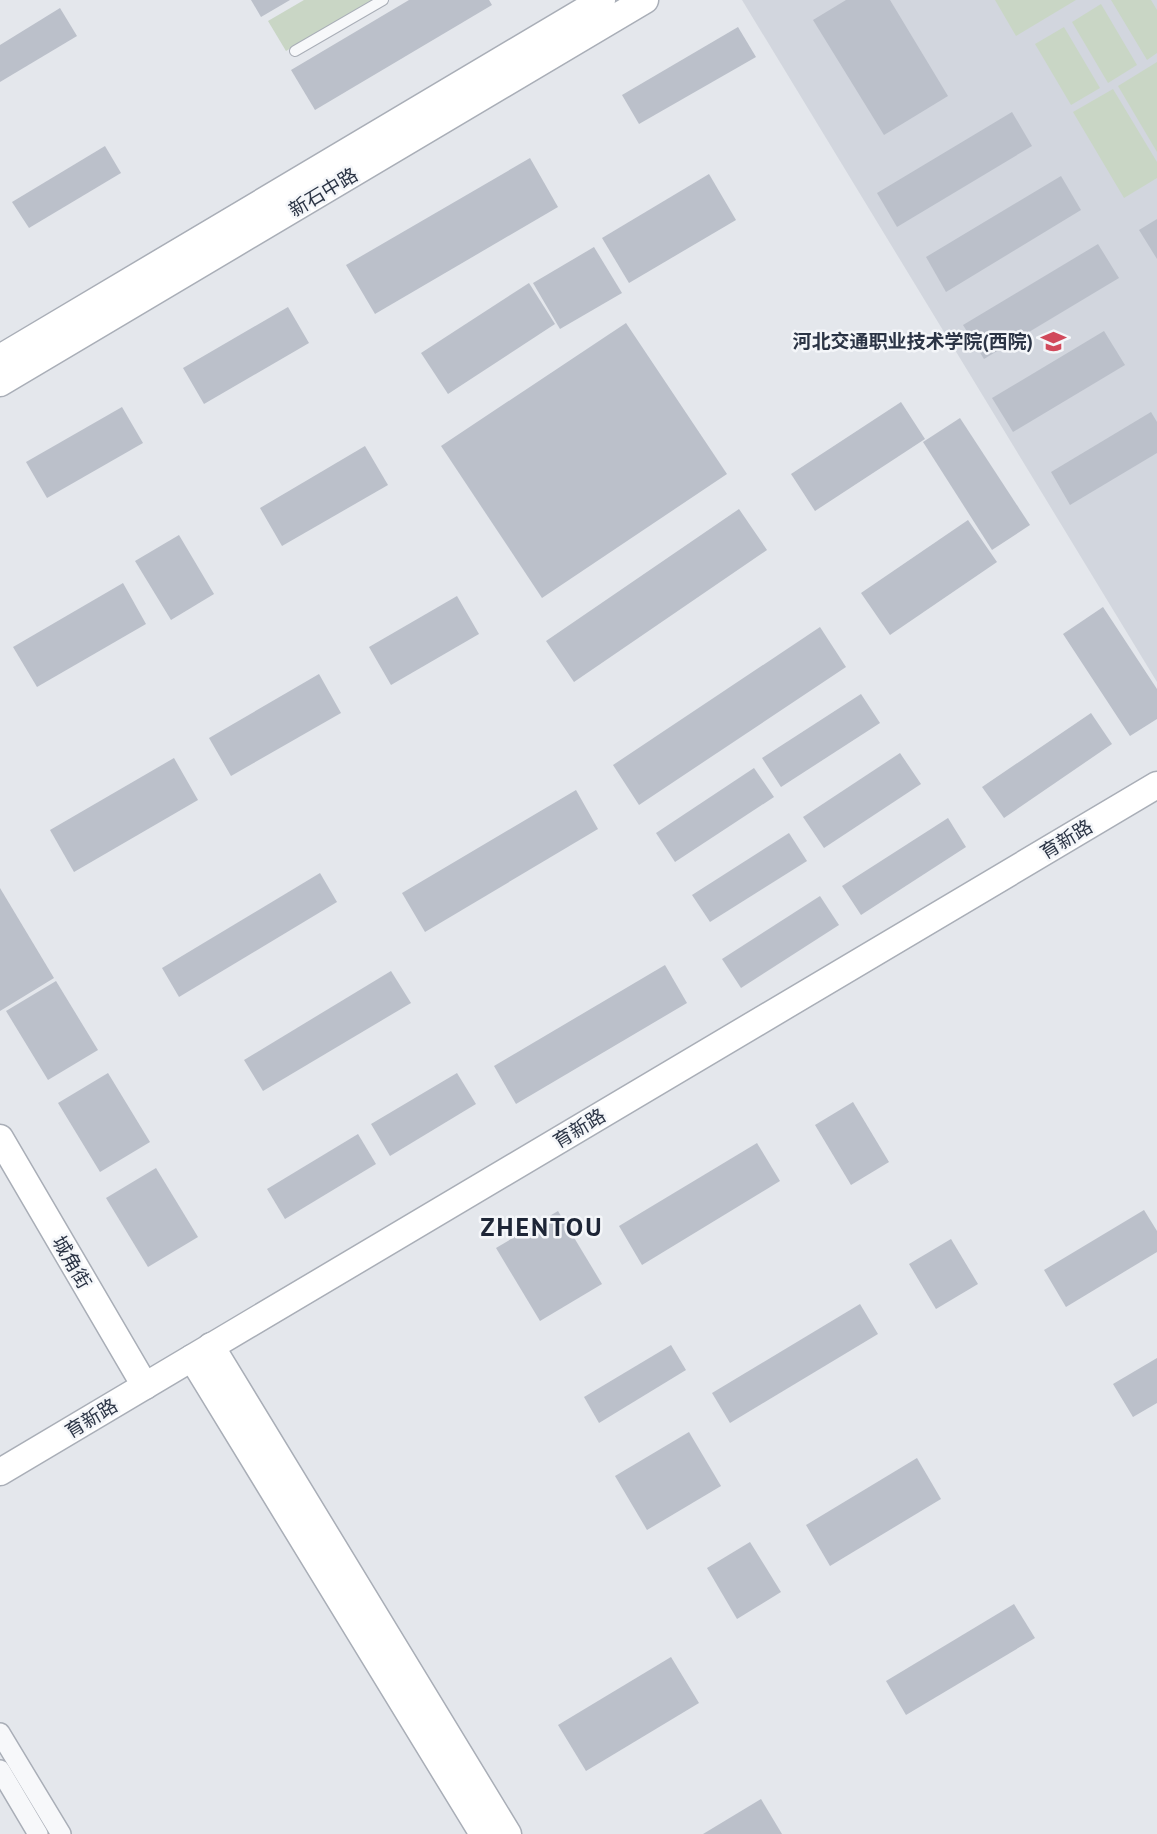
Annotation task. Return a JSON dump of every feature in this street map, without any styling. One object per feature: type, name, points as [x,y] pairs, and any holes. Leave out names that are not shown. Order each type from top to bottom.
[{"type":"street","name":"新石中路","points":[[0,358],[603,0]]},
{"type":"street","name":"新石中路","points":[[0,383],[645,0]]},
{"type":"street","name":"育新路","points":[[0,1472],[1157,785]]},
{"type":"street","name":"城角街","points":[[0,1138],[145,1386]]},
{"type":"street","points":[[202,1352],[483,1834]]},
{"type":"street","points":[[202,1352],[508,1834]]},
{"type":"street","points":[[0,1733],[61,1834]]},
{"type":"street","points":[[0,1770],[38,1834]]},
{"type":"lane","points":[[295,51],[383,0]]},
{"type":"shaded area","name":"河北交通职业技术学院(西院)","points":[[742,0],[1157,0],[1157,682]]},
{"type":"green space","points":[[304,0],[374,0],[286,51],[268,21]]},
{"type":"green space","points":[[995,0],[1076,0],[1016,36]]},
{"type":"green space","points":[[1111,0],[1151,0],[1157,10],[1157,53],[1147,60]]},
{"type":"green space","points":[[1101,4],[1137,65],[1108,83],[1072,22]]},
{"type":"green space","points":[[1064,27],[1100,88],[1071,105],[1035,44]]},
{"type":"green space","points":[[1157,62],[1157,152],[1118,86]]},
{"type":"green space","points":[[1113,89],[1157,162],[1157,178],[1124,198],[1073,112]]},
{"type":"building","points":[[251,0],[290,0],[261,17]]},
{"type":"building","points":[[409,0],[489,0],[492,5],[315,110],[291,70]]},
{"type":"building","points":[[846,0],[890,0],[948,96],[884,135],[813,20]]},
{"type":"building","points":[[60,8],[77,36],[0,82],[0,45]]},
{"type":"building","points":[[738,27],[756,57],[639,124],[622,95]]},
{"type":"building","points":[[1012,112],[1032,146],[897,227],[877,193]]},
{"type":"building","points":[[105,146],[121,173],[29,228],[12,202]]},
{"type":"building","points":[[530,158],[558,207],[375,314],[346,265]]},
{"type":"building","points":[[709,174],[736,220],[629,283],[602,238]]},
{"type":"building","points":[[1061,176],[1081,210],[946,292],[926,257]]},
{"type":"building","points":[[1157,219],[1157,259],[1139,230]]},
{"type":"building","points":[[1098,244],[1119,278],[984,359],[963,325]]},
{"type":"building","points":[[594,247],[622,293],[560,329],[533,283]]},
{"type":"building","points":[[529,283],[555,324],[448,394],[421,353]]},
{"type":"building","points":[[288,307],[309,343],[204,404],[183,368]]},
{"type":"building","points":[[626,323],[727,474],[542,598],[441,446]]},
{"type":"building","points":[[1104,331],[1125,365],[1013,432],[992,398]]},
{"type":"building","points":[[901,402],[925,439],[815,511],[791,474]]},
{"type":"building","points":[[122,407],[143,443],[47,498],[26,462]]},
{"type":"building","points":[[1151,412],[1157,422],[1157,453],[1070,505],[1051,472]]},
{"type":"building","points":[[960,418],[1030,525],[992,550],[923,442]]},
{"type":"building","points":[[365,446],[388,485],[282,546],[260,508]]},
{"type":"building","points":[[739,509],[767,550],[574,682],[546,641]]},
{"type":"building","points":[[968,520],[997,562],[890,635],[861,593]]},
{"type":"building","points":[[179,535],[214,594],[171,620],[135,561]]},
{"type":"building","points":[[123,583],[146,624],[37,687],[13,647]]},
{"type":"building","points":[[457,596],[479,634],[391,685],[369,647]]},
{"type":"building","points":[[1103,607],[1157,689],[1157,719],[1130,736],[1063,634]]},
{"type":"building","points":[[820,627],[846,667],[639,805],[613,765]]},
{"type":"building","points":[[319,674],[341,713],[231,776],[209,738]]},
{"type":"building","points":[[861,694],[880,723],[781,787],[762,758]]},
{"type":"building","points":[[1091,713],[1112,744],[1004,818],[982,787]]},
{"type":"building","points":[[900,753],[921,784],[824,848],[803,817]]},
{"type":"building","points":[[174,758],[198,800],[74,872],[50,830]]},
{"type":"building","points":[[754,768],[774,797],[675,862],[656,833]]},
{"type":"building","points":[[576,790],[598,829],[425,932],[402,893]]},
{"type":"building","points":[[948,818],[966,847],[861,915],[842,886]]},
{"type":"building","points":[[789,833],[807,861],[710,922],[692,895]]},
{"type":"building","points":[[320,873],[337,902],[179,997],[162,968]]},
{"type":"building","points":[[0,888],[54,978],[0,1011]]},
{"type":"building","points":[[820,896],[839,925],[741,988],[722,959]]},
{"type":"building","points":[[665,965],[687,1003],[516,1104],[494,1066]]},
{"type":"building","points":[[391,971],[411,1003],[263,1091],[244,1060]]},
{"type":"building","points":[[56,981],[98,1050],[48,1080],[6,1011]]},
{"type":"building","points":[[108,1073],[150,1142],[100,1172],[58,1103]]},
{"type":"building","points":[[457,1073],[476,1104],[390,1156],[371,1124]]},
{"type":"building","points":[[853,1102],[889,1162],[851,1185],[815,1125]]},
{"type":"building","points":[[358,1134],[376,1164],[285,1219],[267,1189]]},
{"type":"building","points":[[757,1143],[780,1181],[642,1265],[619,1226]]},
{"type":"building","points":[[156,1168],[198,1237],[148,1267],[106,1198]]},
{"type":"building","points":[[1144,1210],[1157,1231],[1157,1252],[1066,1307],[1044,1270]]},
{"type":"building","points":[[558,1211],[602,1284],[540,1321],[496,1248]]},
{"type":"building","points":[[951,1239],[978,1284],[936,1309],[909,1264]]},
{"type":"building","points":[[860,1304],[878,1334],[730,1423],[712,1393]]},
{"type":"building","points":[[671,1345],[686,1370],[599,1423],[584,1397]]},
{"type":"building","points":[[1157,1358],[1157,1403],[1133,1417],[1113,1384]]},
{"type":"building","points":[[689,1432],[721,1486],[647,1530],[615,1476]]},
{"type":"building","points":[[917,1458],[941,1499],[830,1566],[806,1525]]},
{"type":"building","points":[[750,1542],[781,1592],[737,1619],[707,1568]]},
{"type":"building","points":[[1014,1604],[1035,1638],[906,1715],[886,1681]]},
{"type":"building","points":[[671,1657],[699,1703],[586,1771],[558,1725]]},
{"type":"building","points":[[761,1799],[782,1834],[703,1834]]},
{"type":"place","name":"河北交通职业技术学院(西院)","points":[[1053,341]]},
{"type":"district","name":"ZHENTOU","points":[[542,1226]]}]
